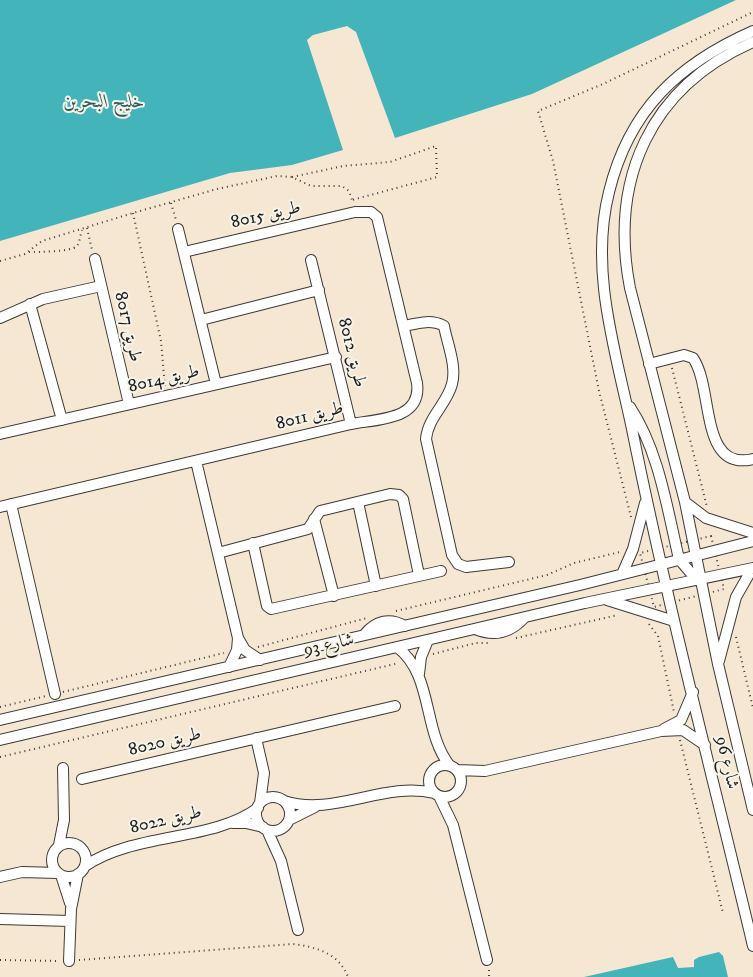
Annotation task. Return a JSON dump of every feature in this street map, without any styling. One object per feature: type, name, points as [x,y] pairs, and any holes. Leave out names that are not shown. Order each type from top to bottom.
[{"type":"street","name":"شارع 96","points":[[753,31],[708,52],[679,75],[645,111],[627,141],[615,168],[608,194],[602,254],[608,322],[646,499],[753,946]]},
{"type":"street","name":"شارع 96","points":[[753,42],[726,55],[706,68],[671,101],[648,134],[630,177],[626,201],[625,260],[649,364],[685,502],[718,664],[745,770],[753,810]]},
{"type":"street","name":"طريق 8015","points":[[184,252],[355,212]]},
{"type":"street","name":"طريق 8011","points":[[0,507],[351,424],[400,415],[413,405],[417,398],[417,383],[380,221],[370,212],[355,212]]},
{"type":"street","points":[[178,229],[216,384]]},
{"type":"street","name":"طريق 8017","points":[[95,259],[129,404]]},
{"type":"street","name":"طريق 8012","points":[[311,260],[351,424]]},
{"type":"street","name":"طريق 8017","points":[[0,318],[30,304],[101,286]]},
{"type":"street","points":[[200,320],[319,290]]},
{"type":"street","points":[[30,304],[62,420]]},
{"type":"street","points":[[404,326],[425,322],[437,322],[444,326],[454,374],[450,390],[429,424],[426,439],[452,555],[458,564],[466,567],[509,562]]},
{"type":"street","points":[[649,364],[670,358],[689,356],[696,362],[716,441],[724,456],[740,462],[753,459]]},
{"type":"street","name":"طريق 8014","points":[[0,434],[336,357]]},
{"type":"street","points":[[626,400],[642,427],[654,456],[679,558],[690,572],[701,579]]},
{"type":"street","points":[[196,462],[241,650],[260,660]]},
{"type":"street","points":[[218,553],[308,529],[320,511],[390,494],[399,495],[403,499],[420,575]]},
{"type":"street","points":[[623,572],[633,549],[646,499]]},
{"type":"street","points":[[358,502],[376,586]]},
{"type":"street","points":[[685,502],[695,511],[718,524],[753,533]]},
{"type":"street","points":[[11,504],[55,694]]},
{"type":"street","points":[[314,519],[334,596]]},
{"type":"street","name":"شارع 93","points":[[0,720],[580,585],[623,572],[753,541]]},
{"type":"street","points":[[253,543],[267,606],[271,609],[441,571]]},
{"type":"street","points":[[718,664],[736,597],[752,568]]},
{"type":"street","name":"شارع 93","points":[[0,740],[524,617],[752,568]]},
{"type":"street","points":[[604,599],[674,621]]},
{"type":"street","points":[[428,640],[416,659],[434,741],[429,785],[436,794],[452,825],[487,960]]},
{"type":"street","points":[[397,647],[416,659]]},
{"type":"street","points":[[229,667],[241,650]]},
{"type":"street","points":[[677,726],[684,715],[693,692]]},
{"type":"street","name":"طريق 8020","points":[[82,780],[395,706]]},
{"type":"street","points":[[396,791],[415,784],[441,766],[485,771],[677,726],[705,745]]},
{"type":"street","points":[[256,738],[264,773],[290,810],[281,860]]},
{"type":"street","points":[[434,741],[460,775],[459,789],[454,803],[452,825]]},
{"type":"street","points":[[63,768],[64,820],[52,864],[59,874],[71,909]]},
{"type":"street","points":[[745,770],[753,779]]},
{"type":"street","points":[[259,806],[268,798],[318,805],[396,791],[417,790],[451,796],[485,771]]},
{"type":"street","points":[[264,773],[257,818],[265,828],[281,860],[298,930]]},
{"type":"street","points":[[265,828],[286,824],[318,805]]},
{"type":"street","name":"طريق 8022","points":[[227,824],[259,806]]},
{"type":"street","points":[[64,820],[77,845],[86,856],[71,909],[69,961]]},
{"type":"street","name":"طريق 8022","points":[[77,845],[92,850],[113,851],[227,824],[246,823],[265,828]]},
{"type":"street","points":[[0,877],[22,872],[40,864],[56,850],[77,845]]},
{"type":"street","name":"طريق 8022","points":[[82,870],[113,851]]},
{"type":"street","points":[[22,872],[59,874],[66,877],[82,870]]},
{"type":"street","points":[[0,919],[70,920]]},
{"type":"path","points":[[630,521],[599,391],[553,161],[538,111],[603,84],[753,12]]},
{"type":"path","points":[[29,252],[42,241],[217,189],[277,176],[292,177],[343,166],[390,162],[436,146],[437,177],[352,200]]},
{"type":"path","points":[[292,177],[311,186],[342,186],[349,191],[355,212]]},
{"type":"path","points":[[171,203],[178,229]]},
{"type":"path","points":[[133,213],[161,341],[165,389]]},
{"type":"path","points":[[87,228],[95,259]]},
{"type":"path","points":[[0,261],[29,252],[45,253],[73,248],[78,244],[82,229]]},
{"type":"path","points":[[670,358],[708,508],[718,524],[711,536]]},
{"type":"path","points":[[392,612],[547,575],[574,562],[615,554],[622,549]]},
{"type":"path","points":[[508,640],[612,615],[623,615]]},
{"type":"path","points":[[0,707],[373,617]]},
{"type":"path","points":[[647,623],[658,636],[677,726],[723,913]]},
{"type":"path","points":[[735,634],[753,708]]},
{"type":"path","points":[[0,757],[416,659],[476,643],[499,642]]},
{"type":"path","points":[[0,960],[69,961],[293,944],[306,946],[331,955],[341,964],[348,977]]},
{"type":"water","name":"خليج البحرين","points":[[0,0],[736,0],[532,94],[395,138],[356,32],[347,26],[313,35],[307,40],[343,150],[292,165],[230,173],[0,241]]},
{"type":"water","points":[[719,952],[723,956],[728,977],[584,977],[673,957],[678,968],[694,967],[694,960],[699,957]]}]
